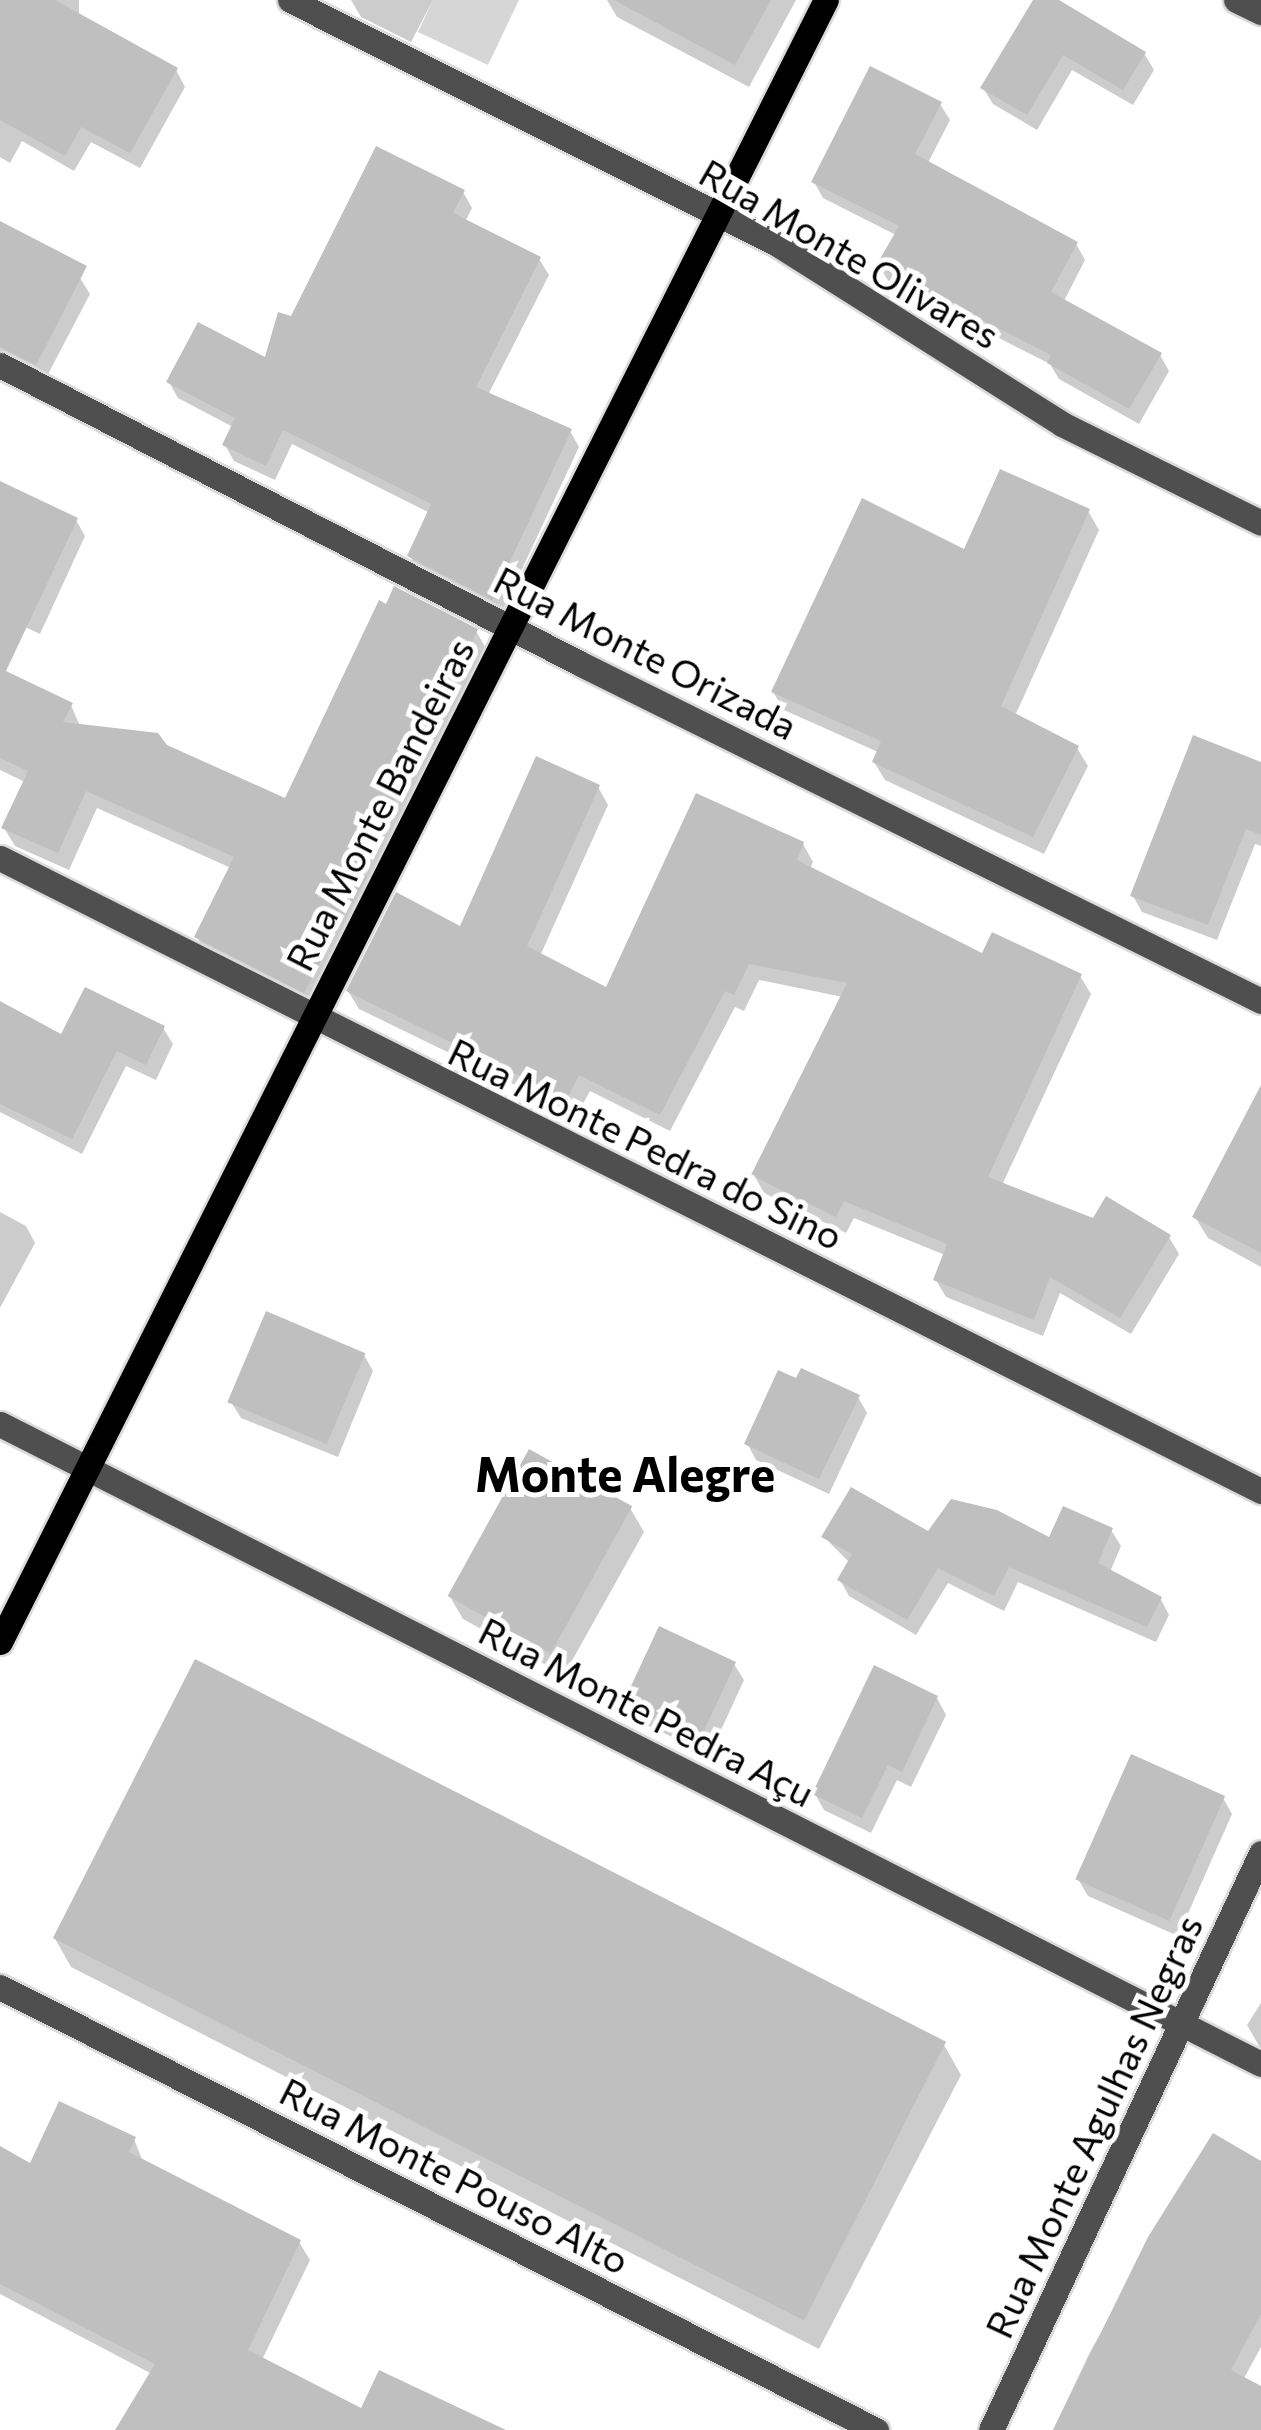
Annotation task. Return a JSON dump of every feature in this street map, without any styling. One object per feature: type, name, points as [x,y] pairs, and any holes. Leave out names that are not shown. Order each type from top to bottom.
[{"type":"main road","name":"Rua Monte Bandeiras","points":[[0,1642],[826,0]]},
{"type":"street","name":"Rua Monte Olivares","points":[[290,0],[778,245],[1062,424],[1261,523]]},
{"type":"street","points":[[1236,0],[1261,12]]},
{"type":"street","name":"Rua Monte Orizada","points":[[0,365],[511,627],[1261,1000]]},
{"type":"street","name":"Rua Monte Pedra do Sino","points":[[0,858],[1261,1491]]},
{"type":"street","name":"Rua Monte Pedra Açu","points":[[0,1424],[1261,2064]]},
{"type":"street","name":"Rua Monte Agulhas Negras","points":[[991,2430],[1261,1853]]},
{"type":"street","name":"Rua Monte Pouso Alto","points":[[0,1987],[876,2430]]},
{"type":"shaded area","points":[[433,0],[519,0],[488,65],[418,32]]},
{"type":"building","points":[[0,0],[55,0],[178,68],[130,153],[81,127],[65,156],[0,120]]},
{"type":"building","points":[[614,0],[771,0],[735,65]]},
{"type":"building","points":[[1033,0],[1059,0],[1146,52],[1123,90],[1063,55],[1027,115],[980,88]]},
{"type":"building","points":[[870,66],[942,102],[915,154],[1078,242],[1051,292],[1162,353],[1129,409],[1047,363],[1051,355],[876,266],[899,226],[811,182]]},
{"type":"building","points":[[376,146],[465,190],[453,213],[541,257],[476,387],[572,429],[492,600],[407,556],[431,504],[283,430],[266,466],[222,445],[235,418],[166,382],[198,322],[265,357],[278,312],[291,316]]},
{"type":"building","points":[[0,221],[87,266],[36,365],[0,347]]},
{"type":"building","points":[[1000,469],[1090,509],[1001,706],[1079,746],[1033,837],[872,762],[881,741],[771,692],[862,498],[964,549]]},
{"type":"building","points":[[0,481],[78,518],[6,671],[73,703],[63,722],[158,733],[167,745],[285,798],[379,600],[386,604],[394,586],[478,629],[360,872],[367,876],[304,993],[194,937],[234,857],[86,791],[58,853],[1,828],[28,771],[0,758]]},
{"type":"building","points":[[1193,735],[1261,762],[1261,835],[1246,829],[1208,925],[1130,896]]},
{"type":"building","points":[[536,756],[600,785],[527,946],[606,987],[696,793],[804,842],[797,860],[982,953],[992,932],[1082,974],[988,1177],[1093,1218],[1106,1196],[1171,1235],[1120,1318],[1050,1277],[1034,1320],[933,1280],[947,1244],[844,1201],[836,1217],[751,1175],[847,983],[749,964],[734,995],[725,991],[660,1115],[579,1075],[567,1099],[346,991],[396,892],[460,926]]},
{"type":"building","points":[[85,987],[165,1026],[146,1065],[117,1051],[72,1139],[0,1104],[0,1001],[61,1034]]},
{"type":"building","points":[[1261,1085],[1261,1253],[1192,1217]]},
{"type":"building","points":[[266,1311],[365,1353],[327,1444],[227,1402]]},
{"type":"building","points":[[801,1368],[860,1395],[819,1479],[744,1444],[778,1370],[796,1378]]},
{"type":"building","points":[[529,1449],[632,1506],[551,1653],[448,1596]]},
{"type":"building","points":[[851,1487],[928,1531],[951,1499],[997,1510],[1049,1537],[1063,1506],[1113,1528],[1098,1563],[1162,1597],[1147,1627],[1009,1567],[994,1596],[938,1568],[907,1620],[837,1580],[852,1554],[821,1537]]},
{"type":"building","points":[[659,1626],[736,1662],[700,1740],[623,1704]]},
{"type":"building","points":[[195,1659],[946,2042],[804,2321],[53,1938]]},
{"type":"building","points":[[874,1665],[938,1696],[902,1772],[888,1765],[862,1818],[812,1794]]},
{"type":"building","points":[[1131,1754],[1225,1796],[1169,1921],[1075,1879]]},
{"type":"building","points":[[59,2101],[136,2137],[129,2152],[301,2240],[248,2350],[361,2408],[379,2370],[506,2430],[115,2430],[155,2364],[0,2284],[0,2146],[30,2163]]},
{"type":"building","points":[[1213,2133],[1261,2161],[1261,2314],[1231,2370],[1261,2386],[1261,2430],[1053,2430],[1148,2237]]},
{"type":"district","name":"Monte Alegre","points":[[625,1473]]}]
